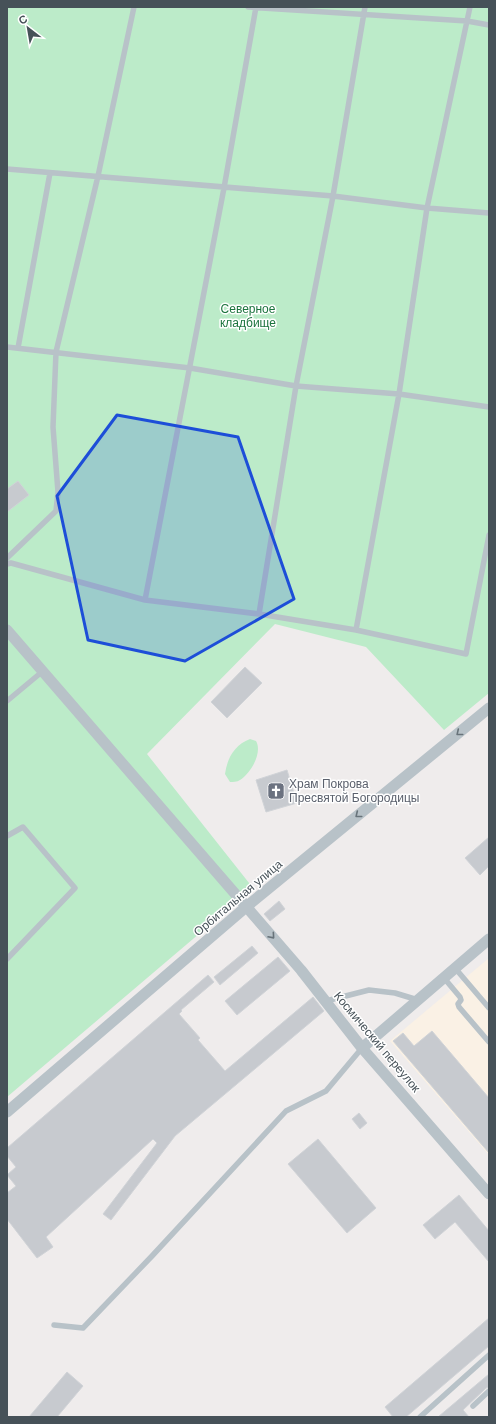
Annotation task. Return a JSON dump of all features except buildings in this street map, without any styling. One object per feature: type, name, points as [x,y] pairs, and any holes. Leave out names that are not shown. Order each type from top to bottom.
[{"type":"street","name":"Космический переулок","points":[[7,630],[301,970],[362,1048],[489,1194]]},
{"type":"street","name":"Орбитальная улица","points":[[7,1112],[246,907],[489,709]]},
{"type":"street","points":[[362,1048],[489,939]]},
{"type":"lane","points":[[7,558],[56,511],[58,492],[53,427],[56,352],[98,176],[134,7]]},
{"type":"lane","points":[[248,7],[467,21],[489,25]]},
{"type":"lane","points":[[145,600],[224,188],[256,7]]},
{"type":"lane","points":[[259,614],[296,386],[332,196],[365,7]]},
{"type":"lane","points":[[356,630],[399,394],[427,208],[470,7]]},
{"type":"lane","points":[[7,169],[332,196],[427,208],[489,213]]},
{"type":"lane","points":[[18,348],[50,173]]},
{"type":"lane","points":[[7,347],[190,368],[296,386],[399,394],[489,407]]},
{"type":"lane","points":[[7,564],[11,563],[145,600],[259,614],[356,630],[466,654],[489,536]]},
{"type":"lane","points":[[7,701],[43,671]]},
{"type":"lane","points":[[7,836],[23,827],[75,888],[7,959]]},
{"type":"lane","points":[[455,968],[489,1008]]},
{"type":"lane","points":[[444,978],[460,997],[461,1000],[458,1004],[459,1007],[489,1042]]},
{"type":"lane","points":[[326,1001],[369,990],[395,993],[418,1000]]},
{"type":"lane","points":[[54,1325],[83,1328],[152,1256],[286,1111],[326,1091],[362,1048]]},
{"type":"lane","points":[[420,1417],[489,1355]]},
{"type":"lane","points":[[473,1406],[489,1391]]},
{"type":"highlighted area","points":[[117,415],[238,437],[294,599],[185,661],[88,640],[57,496]]},
{"type":"shaded area","points":[[489,958],[489,1155],[390,1041]]},
{"type":"green space","name":"Северное кладбище","points":[[7,7],[489,7],[489,693],[444,730],[366,647],[275,624],[147,754],[253,888],[7,1097]]},
{"type":"green space","points":[[250,739],[256,741],[258,746],[257,757],[244,777],[238,781],[230,782],[225,774],[232,753],[240,745]]},
{"type":"place","name":"Храм Покрова Пресвятой Богородицы","points":[[276,791]]}]
